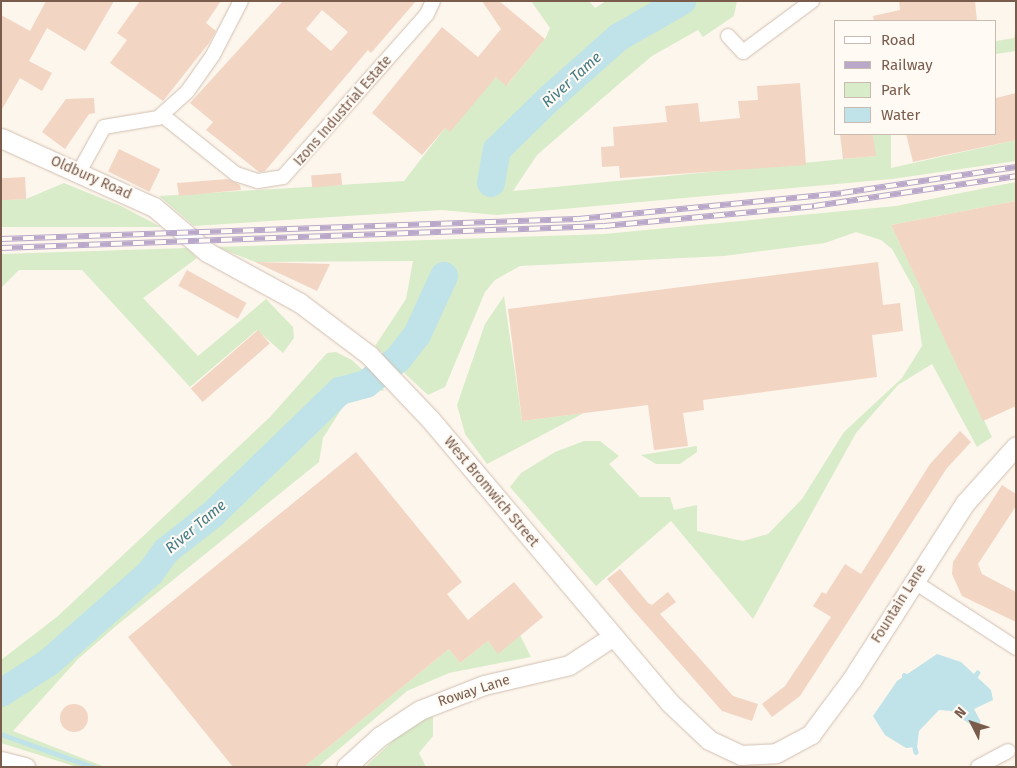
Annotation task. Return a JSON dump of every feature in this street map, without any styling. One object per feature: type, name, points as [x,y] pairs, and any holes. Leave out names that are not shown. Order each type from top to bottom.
[{"type":"main road","name":"Oldbury Road","points":[[1,138],[145,203],[176,226]]},
{"type":"main road","name":"West Bromwich Street","points":[[176,226],[222,262],[316,313],[369,355],[389,374],[669,702],[710,740],[741,755],[779,760]]},
{"type":"main road","name":"Fountain Lane","points":[[779,760],[821,722],[913,581],[982,480],[1016,446]]},
{"type":"main road","name":"Roway Lane","points":[[346,767],[379,737],[420,710],[484,685],[569,665],[612,637]]},
{"type":"main road","points":[[1,761],[25,767]]},
{"type":"street","points":[[79,172],[104,127],[162,115],[200,74],[241,1]]},
{"type":"street","name":"Izons Industrial Estate","points":[[162,115],[236,174],[258,181],[283,177],[427,14],[432,1]]},
{"type":"street","points":[[728,36],[743,52],[812,1]]},
{"type":"street","points":[[913,581],[1016,648]]},
{"type":"street","points":[[978,767],[1008,751]]},
{"type":"green space","points":[[531,1],[589,1],[595,8],[606,1],[737,1],[734,16],[703,37],[698,30],[652,56],[620,83],[537,155],[513,191],[875,156],[873,135],[891,135],[891,168],[1016,140],[1016,161],[892,179],[497,215],[441,210],[194,226],[159,196],[404,181],[445,128],[496,77],[507,85],[545,39],[550,28]]},
{"type":"green space","points":[[1016,23],[1016,51],[997,54],[997,41],[1014,38]]},
{"type":"green space","points":[[1016,182],[1016,201],[891,225],[992,437],[977,447],[932,364],[898,385],[856,433],[753,619],[671,521],[596,586],[510,487],[521,473],[555,452],[584,441],[600,441],[619,456],[609,464],[640,497],[670,497],[674,510],[697,505],[697,531],[743,541],[768,534],[802,499],[844,432],[902,378],[922,346],[914,289],[892,249],[881,240],[856,232],[825,243],[724,256],[520,266],[495,280],[485,292],[445,387],[428,395],[375,346],[406,299],[413,261],[255,262],[217,247],[604,234],[896,206]]},
{"type":"green space","points":[[64,183],[121,206],[161,227],[1,227],[1,200],[26,199]]},
{"type":"green space","points":[[187,248],[197,258],[143,298],[198,356],[266,299],[293,327],[294,338],[283,353],[257,330],[190,387],[82,270],[19,270],[1,288],[1,254]]},
{"type":"green space","points":[[504,296],[522,421],[584,413],[487,464],[465,434],[457,405],[485,324]]},
{"type":"green space","points":[[336,352],[352,360],[385,391],[368,389],[344,405],[323,438],[319,462],[116,626],[78,659],[13,731],[105,767],[77,767],[1,743],[1,660],[58,616],[270,417],[327,353]]},
{"type":"green space","points":[[697,446],[697,452],[680,464],[656,464],[641,455]]},
{"type":"green space","points":[[520,635],[531,657],[449,673],[407,691],[318,767],[304,767],[449,649],[460,663],[488,641],[498,653]]},
{"type":"green space","points":[[433,715],[433,736],[419,753],[426,767],[365,767],[398,736]]},
{"type":"water","points":[[937,654],[961,662],[991,690],[993,700],[974,709],[981,722],[974,727],[951,711],[939,710],[919,731],[917,747],[906,748],[885,735],[873,716],[897,681]]},
{"type":"building","points":[[46,1],[114,1],[85,51],[47,28],[29,61],[52,73],[42,91],[20,78],[1,111],[1,15],[30,31]]},
{"type":"building","points":[[140,1],[221,1],[206,23],[216,31],[209,43],[163,101],[110,63],[127,40],[117,33]]},
{"type":"building","points":[[283,1],[416,1],[371,53],[368,50],[265,171],[259,172],[206,130],[213,122],[190,103]],"holes":[[[322,10],[348,32],[331,51],[306,29]]]},
{"type":"building","points":[[482,1],[499,1],[545,39],[506,86],[496,77],[450,132],[445,128],[422,155],[372,113],[442,27],[478,57],[501,29]]},
{"type":"building","points":[[899,1],[975,1],[977,20],[874,20],[873,16],[900,10]]},
{"type":"building","points":[[800,83],[806,165],[620,178],[619,166],[602,167],[601,147],[614,146],[613,127],[667,122],[665,106],[698,103],[700,122],[740,118],[738,101],[758,100],[757,86]]},
{"type":"building","points":[[1016,93],[1016,140],[913,162],[906,135],[997,135],[997,98]]},
{"type":"building","points":[[94,98],[95,113],[89,114],[65,149],[42,132],[66,99]]},
{"type":"building","points":[[840,135],[873,135],[876,156],[843,159]]},
{"type":"building","points":[[119,149],[160,169],[149,192],[108,171]]},
{"type":"building","points":[[341,173],[342,185],[312,188],[311,176]]},
{"type":"building","points":[[25,177],[26,199],[2,200],[1,178]]},
{"type":"building","points":[[228,179],[240,185],[241,190],[179,196],[177,183]]},
{"type":"building","points":[[1016,201],[1016,406],[983,421],[891,225]]},
{"type":"building","points":[[255,262],[330,264],[317,291]]},
{"type":"building","points":[[878,262],[883,305],[900,303],[903,331],[872,335],[877,377],[703,400],[704,410],[683,413],[688,446],[654,450],[648,405],[522,421],[508,309]]},
{"type":"building","points":[[187,270],[246,303],[238,319],[178,286]]},
{"type":"building","points":[[258,330],[270,344],[203,402],[191,388]]},
{"type":"building","points":[[960,431],[971,442],[947,468],[800,696],[772,717],[762,704],[785,686],[831,617],[813,606],[822,592],[826,594],[845,564],[861,574],[930,464]]},
{"type":"building","points":[[356,452],[462,582],[447,594],[468,620],[514,582],[543,617],[498,654],[488,641],[460,663],[449,649],[304,767],[233,767],[128,637]]},
{"type":"building","points":[[1002,485],[1016,494],[1016,506],[978,564],[982,574],[1016,592],[1016,622],[962,596],[952,574],[953,562]]},
{"type":"building","points":[[620,569],[648,603],[652,605],[668,592],[676,602],[660,614],[733,696],[758,704],[752,721],[722,711],[633,610],[607,579]]},
{"type":"building","points":[[74,704],[84,708],[88,718],[84,728],[74,732],[64,728],[60,718],[64,708]]},
{"type":"waterway","name":"River Tame","points":[[491,183],[497,150],[550,98],[619,37],[682,1]]},
{"type":"waterway","name":"River Tame","points":[[1,693],[48,663],[150,573],[166,551],[213,514],[340,391],[366,384],[398,359],[417,335],[444,276]]},
{"type":"waterway","points":[[904,675],[908,677]]},
{"type":"waterway","points":[[1,734],[93,767]]},
{"type":"waterway","points":[[915,748],[916,752]]},
{"type":"railway","points":[[1,239],[578,219],[842,193],[1016,167]]},
{"type":"railway","points":[[1,248],[604,226],[814,206],[1016,176]]}]
